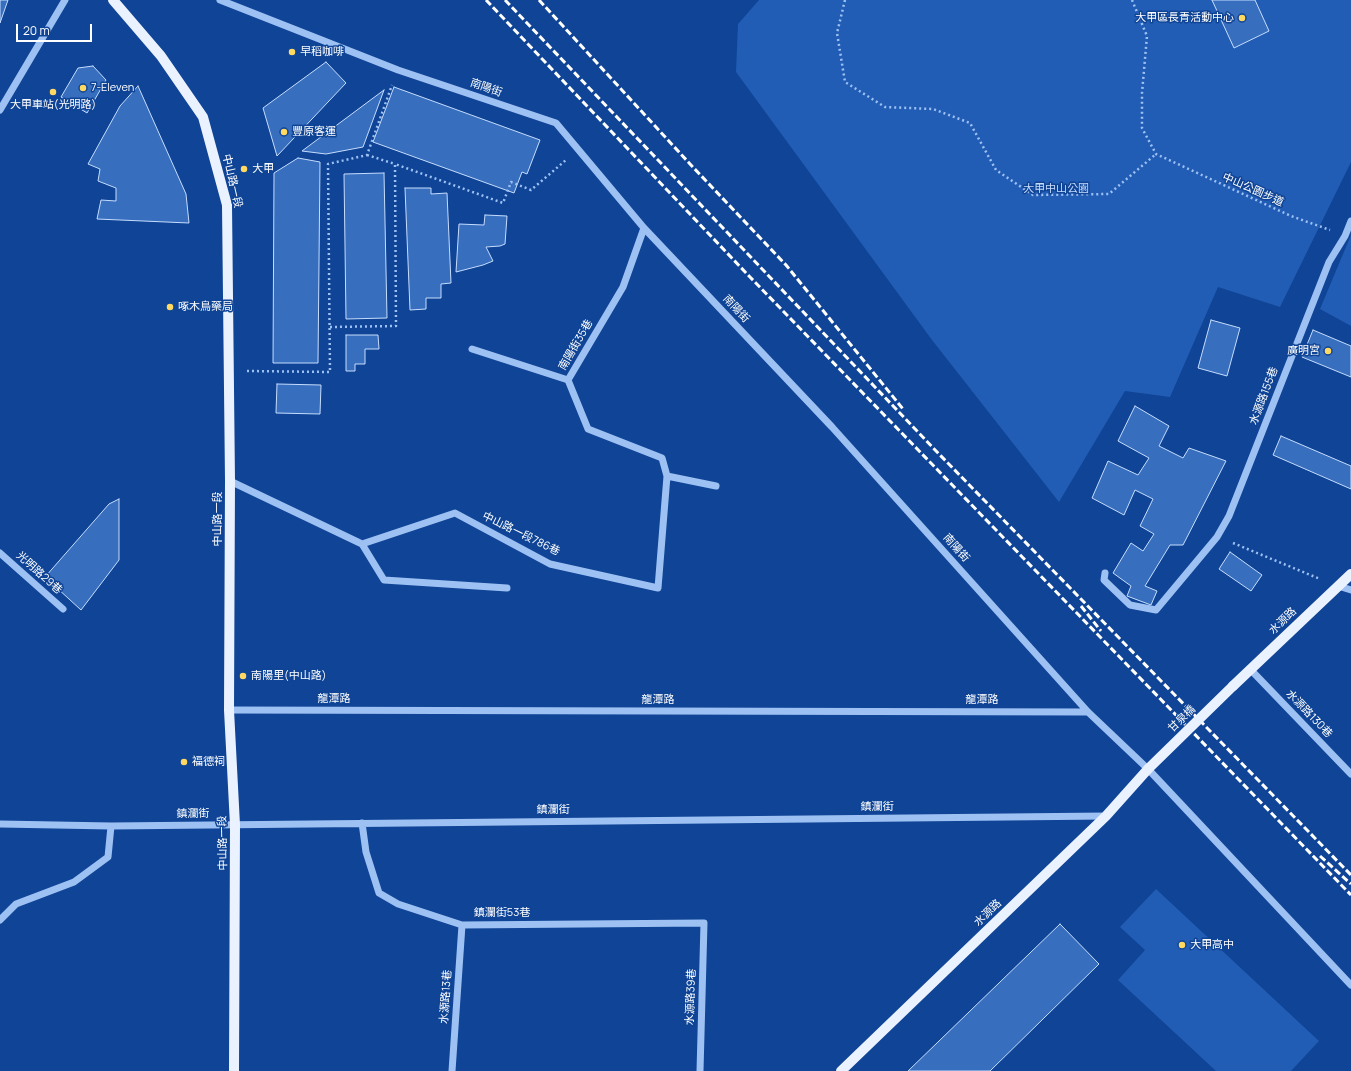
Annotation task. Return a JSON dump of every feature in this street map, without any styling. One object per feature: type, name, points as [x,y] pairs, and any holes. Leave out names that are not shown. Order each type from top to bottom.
[{"type":"main road","name":"中山路一段","points":[[113,0],[161,56],[203,117],[227,205],[230,481],[229,710],[235,825],[234,1071]]},
{"type":"main road","name":"水源路","points":[[1233,686],[1351,574]]},
{"type":"main road","name":"甘泉橋","points":[[1148,769],[1233,686]]},
{"type":"main road","name":"水源路","points":[[841,1071],[1106,816],[1148,769]]},
{"type":"street","points":[[0,110],[65,0]]},
{"type":"street","name":"南陽街","points":[[220,0],[398,70],[556,123],[644,228],[832,427],[1088,712],[1148,769],[1351,985]]},
{"type":"street","name":"水源路155巷","points":[[1104,573],[1104,580],[1130,605],[1156,610],[1218,537],[1229,516],[1329,262],[1346,236],[1351,220]]},
{"type":"street","name":"南陽街35巷","points":[[472,349],[568,380],[623,287],[644,228]]},
{"type":"street","points":[[568,380],[588,428],[662,458],[666,476],[716,486]]},
{"type":"street","name":"中山路一段786巷","points":[[362,544],[454,513],[550,564],[658,588],[666,476]]},
{"type":"street","points":[[230,481],[362,544],[384,580],[507,588]]},
{"type":"street","name":"光明路29巷","points":[[0,553],[63,609]]},
{"type":"street","points":[[1338,586],[1351,590]]},
{"type":"street","name":"水源路130巷","points":[[1250,669],[1351,774]]},
{"type":"street","name":"龍潭路","points":[[229,710],[1088,712]]},
{"type":"street","name":"鎮瀾街","points":[[0,824],[111,826],[1106,816]]},
{"type":"street","name":"鎮瀾街53巷","points":[[362,823],[366,852],[379,893],[398,904],[462,925],[704,923]]},
{"type":"street","points":[[0,920],[16,904],[74,882],[108,857],[111,826]]},
{"type":"street","name":"水源路39巷","points":[[700,1071],[704,923]]},
{"type":"street","name":"水源路13巷","points":[[452,1071],[462,925]]},
{"type":"path","points":[[845,0],[837,33],[845,82],[885,107],[933,109],[970,123],[996,170],[1033,195],[1109,194],[1156,154],[1142,128],[1142,93],[1147,36],[1132,0]]},
{"type":"path","points":[[367,155],[398,70]]},
{"type":"path","points":[[229,371],[330,372],[328,164],[367,155],[503,203],[511,182],[532,190],[578,150]]},
{"type":"path","name":"中山公園步道","points":[[1156,154],[1291,216],[1346,236]]},
{"type":"path","points":[[330,327],[396,326],[395,164]]},
{"type":"path","points":[[1218,537],[1338,586]]},
{"type":"green space","name":"大甲中山公園","points":[[759,0],[1351,0],[1351,162],[1280,307],[1218,287],[1170,397],[1125,391],[1059,502],[932,340],[736,72],[738,24]]},
{"type":"green space","points":[[1351,235],[1351,326],[1320,309]]},
{"type":"green space","points":[[1156,889],[1319,1041],[1291,1071],[1216,1071],[1118,980],[1145,950],[1120,927]]},
{"type":"building","points":[[0,0],[8,0],[0,23]]},
{"type":"building","name":"大甲區長青活動中心","points":[[1212,0],[1255,0],[1269,31],[1234,48]]},
{"type":"building","name":"豐原客運","points":[[326,62],[346,83],[277,156],[263,108]]},
{"type":"building","name":"7-Eleven","points":[[93,66],[106,80],[87,113],[61,97],[78,68]]},
{"type":"building","points":[[138,86],[186,194],[189,223],[97,219],[101,200],[116,201],[116,188],[98,181],[100,169],[88,164],[120,106]]},
{"type":"building","points":[[394,87],[540,140],[527,174],[522,172],[514,193],[373,142]]},
{"type":"building","points":[[384,90],[363,147],[326,154],[302,151]]},
{"type":"building","points":[[298,158],[320,162],[318,363],[273,363],[274,173]]},
{"type":"building","points":[[384,173],[387,318],[346,319],[344,174]]},
{"type":"building","points":[[405,188],[431,188],[431,194],[447,193],[451,283],[441,284],[441,298],[426,298],[426,309],[410,310]]},
{"type":"building","points":[[485,215],[507,216],[505,244],[486,247],[493,261],[456,272],[459,224],[484,225]]},
{"type":"building","points":[[1211,320],[1240,328],[1227,376],[1198,368]]},
{"type":"building","name":"廣明宮","points":[[1313,330],[1351,346],[1351,377],[1302,357]]},
{"type":"building","points":[[346,335],[378,335],[379,349],[365,349],[365,364],[355,364],[355,371],[346,371]]},
{"type":"building","points":[[277,384],[321,385],[320,414],[276,413]]},
{"type":"building","points":[[1135,406],[1169,426],[1159,446],[1183,458],[1189,448],[1226,461],[1183,545],[1170,545],[1145,586],[1157,591],[1151,605],[1127,596],[1131,586],[1113,573],[1131,543],[1143,551],[1154,534],[1140,526],[1153,499],[1135,490],[1124,515],[1092,498],[1108,461],[1138,475],[1149,458],[1118,441]]},
{"type":"building","points":[[1281,436],[1351,466],[1351,489],[1273,455]]},
{"type":"building","points":[[119,499],[119,560],[81,610],[45,577],[109,504]]},
{"type":"building","points":[[1230,552],[1262,575],[1251,591],[1219,569]]},
{"type":"building","points":[[1060,924],[1099,964],[990,1071],[908,1071]]},
{"type":"railway","points":[[486,0],[749,276],[1351,895]]},
{"type":"railway","points":[[505,0],[939,454],[1351,875]]},
{"type":"railway","points":[[539,0],[690,164],[786,265],[903,409]]},
{"type":"railway","points":[[1081,606],[1101,631]]},
{"type":"railway","points":[[1320,856],[1351,884]]},
{"type":"place","name":"大甲區長青活動中心","points":[[1242,18]]},
{"type":"place","name":"早稻咖啡","points":[[292,52]]},
{"type":"place","name":"7-Eleven","points":[[83,88]]},
{"type":"place","name":"大甲車站(光明路)","points":[[53,92]]},
{"type":"place","name":"豐原客運","points":[[284,132]]},
{"type":"place","name":"大甲","points":[[244,169]]},
{"type":"place","name":"啄木鳥藥局","points":[[170,307]]},
{"type":"place","name":"廣明宮","points":[[1328,351]]},
{"type":"place","name":"南陽里(中山路)","points":[[243,676]]},
{"type":"place","name":"福德祠","points":[[184,762]]},
{"type":"place","name":"大甲高中","points":[[1182,945]]}]
